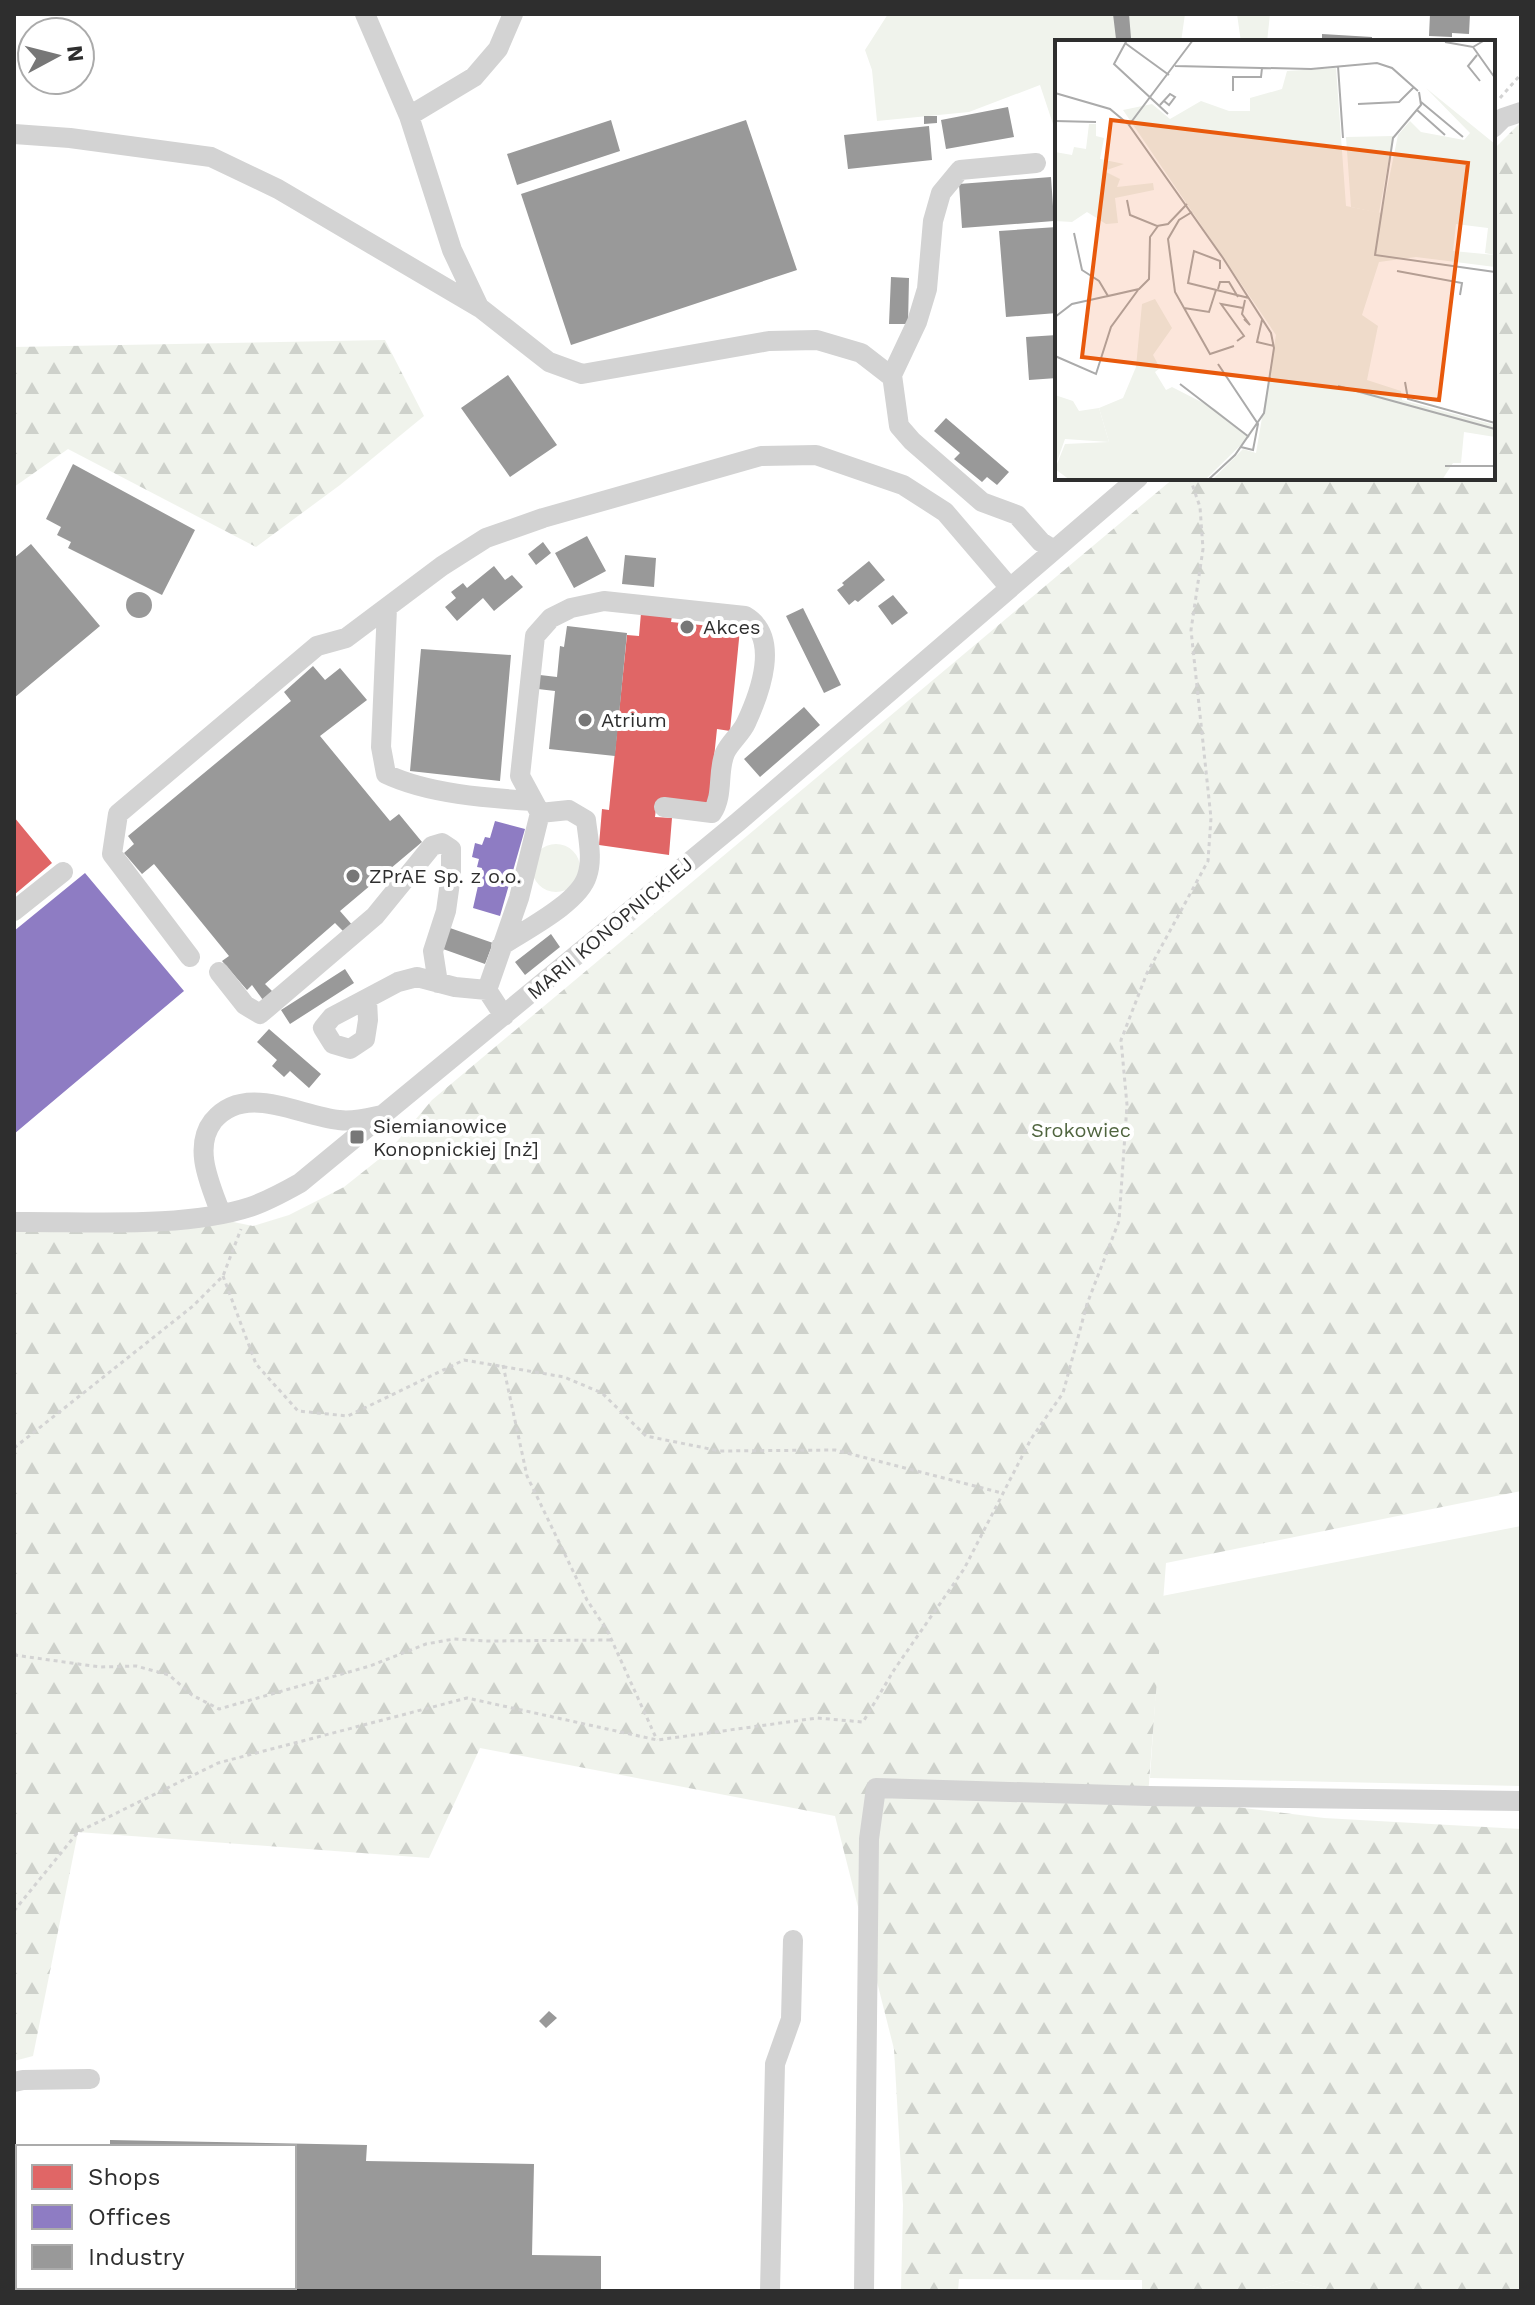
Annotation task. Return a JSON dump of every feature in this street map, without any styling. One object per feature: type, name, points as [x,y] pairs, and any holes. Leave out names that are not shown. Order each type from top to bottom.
[{"type":"street","points":[[365,14],[409,116],[452,250],[480,308]]},
{"type":"street","points":[[409,116],[474,77],[498,49],[513,14]]},
{"type":"street","points":[[1495,126],[1503,118],[1521,112]]},
{"type":"street","points":[[14,134],[70,138],[211,157],[278,189],[480,308],[549,362],[582,374],[769,341],[817,340],[861,353],[892,377]]},
{"type":"street","points":[[1036,163],[960,170],[941,193],[933,221],[927,289],[917,322],[903,347],[892,377],[899,426],[912,441],[982,502],[1017,515],[1041,542],[1054,550]]},
{"type":"street","points":[[190,957],[112,854],[118,814],[317,646],[346,638],[442,566],[486,538],[543,518],[761,456],[816,455],[903,485],[945,512],[1010,588]]},
{"type":"street","name":"MARII KONOPNICKIEJ","points":[[14,1222],[171,1220],[221,1214],[276,1197],[300,1183],[738,822],[1136,480]]},
{"type":"street","points":[[487,990],[519,898],[537,807],[520,776],[535,636],[551,618],[571,608],[604,601],[745,616],[754,621],[760,630],[765,642],[760,686],[746,723],[725,753],[718,805],[712,813],[664,807]]},
{"type":"street","points":[[387,608],[381,747],[386,774],[405,783],[481,798],[569,810],[586,820],[588,874],[583,886],[572,899],[501,946]]},
{"type":"street","points":[[219,972],[245,1005],[260,1014],[375,916],[432,846],[442,843],[451,849],[451,875],[446,911],[433,951],[438,983]]},
{"type":"street","points":[[14,911],[63,872]]},
{"type":"street","points":[[367,1000],[398,982],[417,977],[487,990],[504,1016]]},
{"type":"street","points":[[221,1214],[207,1175],[205,1140],[209,1127],[220,1113],[232,1105],[246,1101],[262,1103],[339,1120],[360,1120],[385,1114]]},
{"type":"street","points":[[864,2291],[868,1868],[876,1788],[1148,1796],[1521,1801]]},
{"type":"street","points":[[770,2291],[775,2064],[791,2019],[793,1940]]},
{"type":"street","points":[[14,2082],[90,2079]]},
{"type":"path","points":[[1498,100],[1521,74]]},
{"type":"path","points":[[14,1911],[78,1832],[218,1763],[467,1698],[657,1740],[817,1718],[863,1722],[894,1670],[964,1569],[1031,1439],[1063,1393],[1087,1304],[1119,1221],[1127,1105],[1121,1040],[1147,973],[1208,861],[1211,818],[1191,630],[1203,549],[1200,507],[1191,480]]},
{"type":"path","points":[[14,1448],[193,1306],[223,1276],[250,1207]]},
{"type":"path","points":[[223,1276],[256,1364],[298,1411],[348,1416],[464,1360],[564,1377],[602,1393],[646,1436],[720,1451],[835,1450],[1002,1493]]},
{"type":"path","points":[[503,1365],[527,1476],[587,1600],[611,1640],[657,1740]]},
{"type":"path","points":[[14,1655],[100,1667],[136,1666],[169,1675],[192,1695],[219,1709],[370,1666],[426,1644],[454,1639],[611,1640]]},
{"type":"green space","points":[[888,14],[1185,14],[1181,40],[1055,40],[1055,130],[1040,85],[969,112],[877,121],[872,70],[865,50]]},
{"type":"green space","points":[[1237,14],[1270,14],[1267,40],[1241,40]]},
{"type":"green space","name":"Srokowiec","points":[[1521,122],[1521,1491],[1166,1563],[1148,1796],[1324,1818],[1521,1829],[1521,2291],[1330,2291],[1291,2280],[1256,2291],[1142,2291],[1142,2280],[959,2279],[958,2291],[901,2291],[903,2205],[894,2049],[835,1816],[480,1748],[429,1858],[78,1832],[33,2056],[14,2061],[14,1220],[209,1217],[253,1226],[289,1215],[344,1187],[388,1152],[432,1100],[1172,480],[1495,480],[1495,148]]},
{"type":"green space","points":[[385,340],[424,416],[340,485],[256,547],[68,449],[14,487],[14,347]]},
{"type":"green space","points":[[556,844],[573,851],[580,868],[573,885],[556,892],[539,885],[532,868],[539,851]]},
{"type":"green space","points":[[1521,1526],[1521,1786],[1150,1778],[1162,1596]]},
{"type":"green space","points":[[1291,2280],[1330,2291],[1256,2291]]},
{"type":"building: Shops","points":[[641,613],[672,616],[671,622],[740,629],[730,731],[717,729],[709,805],[657,800],[655,817],[672,818],[669,855],[599,845],[602,809],[609,810],[627,635],[639,636]]},
{"type":"building: Shops","points":[[14,817],[52,863],[14,895]]},
{"type":"building: Offices","points":[[495,821],[525,829],[500,916],[473,908],[482,868],[477,867],[479,859],[472,857],[475,843],[482,845],[485,837],[490,838]]},
{"type":"building: Offices","points":[[85,873],[184,991],[14,1134],[14,931]]},
{"type":"building: Industry","points":[[1113,14],[1129,14],[1131,38],[1116,39]]},
{"type":"building: Industry","points":[[1430,14],[1470,14],[1469,34],[1429,36]]},
{"type":"building: Industry","points":[[1322,34],[1372,37],[1372,40],[1322,40]]},
{"type":"building: Industry","points":[[1008,107],[1014,137],[946,149],[941,120]]},
{"type":"building: Industry","points":[[924,116],[937,116],[937,123],[924,124]]},
{"type":"building: Industry","points":[[611,120],[620,151],[517,185],[507,154]]},
{"type":"building: Industry","points":[[746,120],[797,270],[571,345],[521,194]]},
{"type":"building: Industry","points":[[929,126],[932,160],[848,169],[844,135]]},
{"type":"building: Industry","points":[[1051,177],[1054,221],[962,228],[959,184]]},
{"type":"building: Industry","points":[[1055,227],[1055,313],[1006,317],[999,231]]},
{"type":"building: Industry","points":[[891,277],[909,278],[908,324],[889,324]]},
{"type":"building: Industry","points":[[1055,335],[1055,378],[1029,380],[1026,337]]},
{"type":"building: Industry","points":[[508,375],[557,445],[510,477],[461,408]]},
{"type":"building: Industry","points":[[946,418],[1009,472],[997,485],[987,477],[982,482],[954,459],[960,453],[934,431]]},
{"type":"building: Industry","points":[[73,464],[195,530],[162,595],[68,548],[71,542],[57,535],[61,527],[46,519]]},
{"type":"building: Industry","points":[[587,536],[606,571],[574,588],[555,553]]},
{"type":"building: Industry","points":[[543,542],[551,553],[536,565],[528,554]]},
{"type":"building: Industry","points":[[31,544],[100,626],[14,698],[14,558]]},
{"type":"building: Industry","points":[[625,555],[656,558],[654,587],[622,584]]},
{"type":"building: Industry","points":[[869,561],[885,580],[858,602],[855,600],[849,605],[837,590]]},
{"type":"building: Industry","points":[[494,566],[505,580],[512,575],[523,587],[494,611],[483,598],[457,621],[445,607],[456,598],[451,592],[463,583],[467,588]]},
{"type":"building: Industry","points":[[139,592],[148,596],[152,605],[148,614],[139,618],[130,614],[126,605],[130,596]]},
{"type":"building: Industry","points":[[893,595],[908,613],[892,625],[878,606]]},
{"type":"building: Industry","points":[[803,608],[841,685],[824,693],[786,616]]},
{"type":"building: Industry","name":"Atrium","points":[[567,626],[627,633],[615,756],[549,749],[555,691],[538,689],[540,675],[557,677],[560,646],[564,647]]},
{"type":"building: Industry","points":[[421,649],[511,655],[500,781],[410,771]]},
{"type":"building: Industry","points":[[313,666],[325,680],[340,668],[367,700],[320,736],[390,821],[399,814],[422,842],[340,911],[354,927],[345,933],[335,923],[265,984],[273,992],[263,1000],[252,985],[247,990],[222,961],[229,956],[154,864],[142,874],[124,853],[134,844],[128,836],[291,701],[284,692]]},
{"type":"building: Industry","points":[[804,707],[820,725],[760,777],[744,759]]},
{"type":"building: Industry","points":[[450,928],[493,943],[485,964],[443,949]]},
{"type":"building: Industry","points":[[551,934],[560,947],[525,975],[515,962]]},
{"type":"building: Industry","points":[[345,969],[354,983],[290,1024],[281,1010]]},
{"type":"building: Industry","points":[[269,1029],[321,1074],[309,1088],[290,1071],[284,1077],[272,1066],[277,1060],[257,1042]]},
{"type":"building: Industry","points":[[549,2011],[557,2018],[546,2028],[539,2021]]},
{"type":"building: Industry","points":[[110,2140],[367,2145],[366,2161],[534,2164],[532,2255],[601,2256],[601,2291],[107,2291],[296,2289],[296,2145],[110,2145]]},
{"type":"place","name":"Akces","points":[[687,627]]},
{"type":"place","name":"Atrium","points":[[585,720]]},
{"type":"place","name":"ZPrAE Sp. z o.o.","points":[[353,876]]},
{"type":"place","name":"Siemianowice Konopnickiej [nż]","points":[[357,1137]]}]
